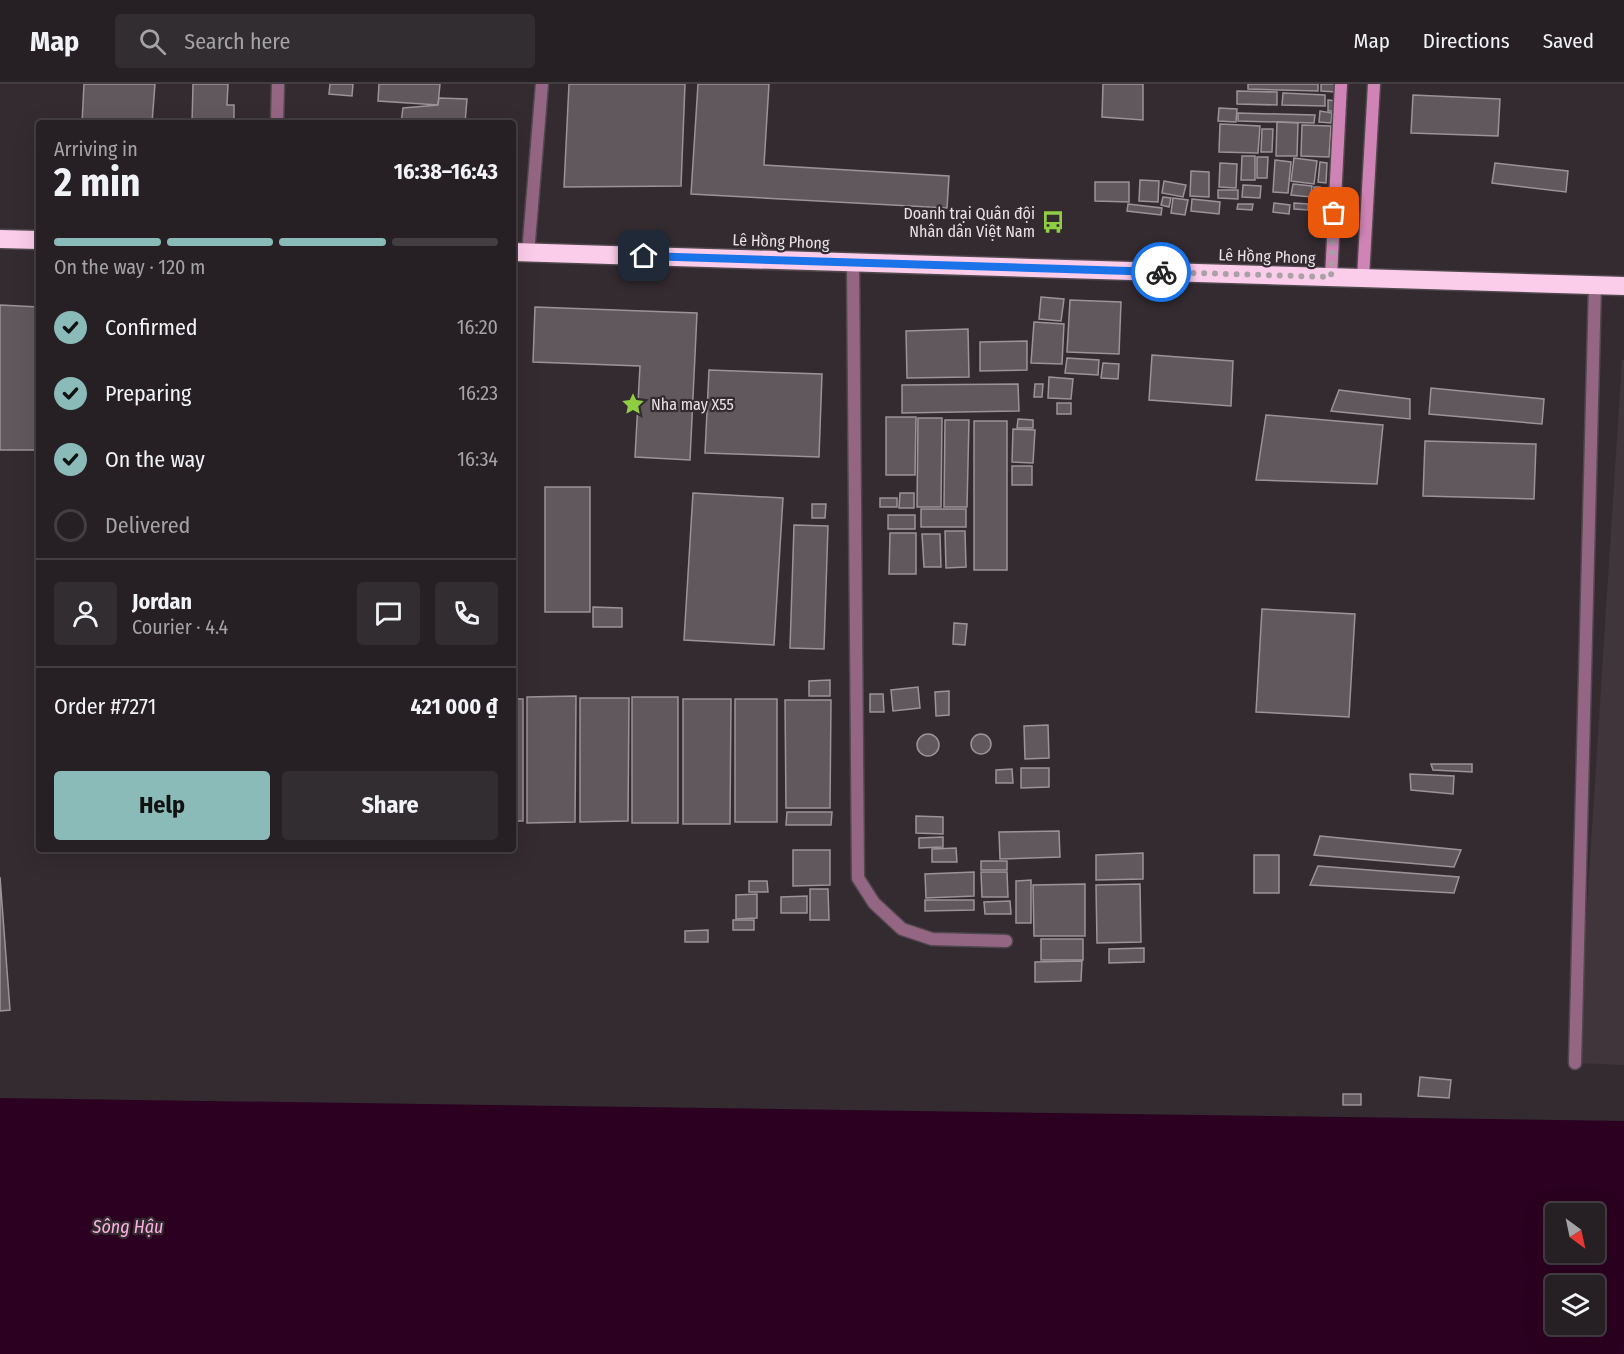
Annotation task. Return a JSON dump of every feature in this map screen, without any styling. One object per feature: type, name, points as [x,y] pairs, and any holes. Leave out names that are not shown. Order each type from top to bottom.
[{"type":"highway","points":[[0,239],[36,240]]},
{"type":"highway","name":"Lê Hồng Phong","points":[[521,252],[1624,286]]},
{"type":"street","points":[[277,120],[278,84]]},
{"type":"street","points":[[521,252],[542,84]]},
{"type":"street","points":[[1331,277],[1341,84]]},
{"type":"street","points":[[1364,278],[1374,84]]},
{"type":"street","points":[[853,262],[858,878],[874,903],[902,928],[932,939],[1006,941]]},
{"type":"street","points":[[1575,1063],[1595,285]]},
{"type":"shaded area","points":[[1622,360],[1624,360],[1624,1065],[1577,1063]]},
{"type":"water","name":"Sông Hậu","points":[[0,1098],[1624,1121],[1624,1354],[0,1354]]},
{"type":"building","points":[[84,84],[155,84],[152,120],[82,120]]},
{"type":"building","points":[[193,84],[228,84],[227,105],[234,105],[234,120],[192,120]]},
{"type":"building","points":[[330,84],[353,84],[352,96],[329,94]]},
{"type":"building","points":[[379,84],[440,84],[438,105],[378,101]]},
{"type":"building","points":[[569,84],[685,84],[681,186],[564,187]]},
{"type":"building","points":[[698,84],[769,84],[764,165],[949,176],[947,208],[691,194]]},
{"type":"building","points":[[1103,84],[1143,84],[1143,120],[1102,117]]},
{"type":"building","points":[[1248,84],[1318,84],[1318,91],[1248,89]]},
{"type":"building","points":[[1321,84],[1336,84],[1336,92],[1321,91]]},
{"type":"building","points":[[1237,91],[1277,92],[1277,105],[1237,104]]},
{"type":"building","points":[[1283,93],[1325,95],[1325,106],[1282,105]]},
{"type":"building","points":[[1413,95],[1500,99],[1498,136],[1411,133]]},
{"type":"building","points":[[439,98],[467,99],[465,120],[401,120],[403,108],[438,105]]},
{"type":"building","points":[[1328,100],[1336,101],[1335,111],[1328,111]]},
{"type":"building","points":[[1219,108],[1237,109],[1236,122],[1218,121]]},
{"type":"building","points":[[1320,111],[1332,113],[1331,123],[1319,122]]},
{"type":"building","points":[[1238,113],[1315,115],[1314,123],[1238,121]]},
{"type":"building","points":[[1277,122],[1298,123],[1297,156],[1276,156]]},
{"type":"building","points":[[1220,124],[1260,126],[1258,153],[1219,152]]},
{"type":"building","points":[[1302,125],[1331,126],[1329,157],[1301,156]]},
{"type":"building","points":[[1262,129],[1273,129],[1272,152],[1261,152]]},
{"type":"building","points":[[1242,156],[1255,156],[1255,180],[1241,180]]},
{"type":"building","points":[[1257,157],[1268,157],[1267,178],[1257,178]]},
{"type":"building","points":[[1294,158],[1317,161],[1314,184],[1291,181]]},
{"type":"building","points":[[1275,160],[1291,162],[1288,193],[1273,192]]},
{"type":"building","points":[[1320,162],[1327,163],[1326,183],[1318,182]]},
{"type":"building","points":[[1220,163],[1237,164],[1236,188],[1219,187]]},
{"type":"building","points":[[1495,163],[1568,171],[1566,192],[1492,183]]},
{"type":"building","points":[[1191,171],[1209,172],[1209,197],[1190,196]]},
{"type":"building","points":[[1140,180],[1159,181],[1158,202],[1139,201]]},
{"type":"building","points":[[1164,181],[1186,185],[1183,197],[1162,193]]},
{"type":"building","points":[[1095,182],[1129,182],[1129,202],[1095,201]]},
{"type":"building","points":[[1293,184],[1312,186],[1311,197],[1291,195]]},
{"type":"building","points":[[1243,185],[1261,186],[1260,198],[1242,197]]},
{"type":"building","points":[[1314,187],[1320,187],[1320,200],[1314,200]]},
{"type":"building","points":[[1218,190],[1238,190],[1238,199],[1218,198]]},
{"type":"building","points":[[1163,197],[1171,198],[1169,207],[1161,205]]},
{"type":"building","points":[[1173,198],[1188,200],[1185,215],[1171,213]]},
{"type":"building","points":[[1192,199],[1220,202],[1219,214],[1191,211]]},
{"type":"building","points":[[1274,203],[1290,205],[1289,214],[1273,212]]},
{"type":"building","points":[[1294,203],[1308,204],[1308,210],[1294,209]]},
{"type":"building","points":[[1128,204],[1162,208],[1161,215],[1127,211]]},
{"type":"building","points":[[1238,204],[1253,204],[1252,210],[1237,209]]},
{"type":"building","points":[[1041,297],[1064,299],[1061,321],[1039,319]]},
{"type":"building","points":[[1070,300],[1121,302],[1119,354],[1067,352]]},
{"type":"building","points":[[0,305],[36,307],[36,450],[0,450]]},
{"type":"building","points":[[535,307],[697,313],[690,460],[635,457],[640,366],[533,362]]},
{"type":"building","points":[[1034,322],[1064,324],[1062,364],[1031,363]]},
{"type":"building","points":[[968,329],[969,377],[907,378],[906,331]]},
{"type":"building","points":[[1027,341],[1027,370],[980,371],[980,342]]},
{"type":"building","points":[[1152,355],[1233,361],[1231,406],[1149,400]]},
{"type":"building","points":[[1067,358],[1099,360],[1098,375],[1065,373]]},
{"type":"building","points":[[1103,363],[1119,364],[1118,379],[1101,378]]},
{"type":"building","points":[[709,370],[822,374],[819,457],[705,453]]},
{"type":"building","points":[[1049,377],[1073,379],[1071,399],[1048,398]]},
{"type":"building","points":[[1018,384],[1019,411],[902,413],[902,385]]},
{"type":"building","points":[[1035,384],[1043,384],[1042,397],[1034,397]]},
{"type":"building","points":[[1431,388],[1544,399],[1542,424],[1429,414]]},
{"type":"building","points":[[1339,390],[1410,399],[1410,419],[1331,411]]},
{"type":"building","points":[[1057,403],[1071,403],[1071,414],[1057,414]]},
{"type":"building","points":[[1266,415],[1383,425],[1377,484],[1256,480]]},
{"type":"building","points":[[886,417],[916,417],[915,475],[886,475]]},
{"type":"building","points":[[918,418],[942,418],[941,507],[917,507]]},
{"type":"building","points":[[1018,419],[1033,420],[1033,428],[1017,428]]},
{"type":"building","points":[[945,420],[969,420],[967,507],[944,507]]},
{"type":"building","points":[[974,421],[1007,421],[1007,570],[974,570]]},
{"type":"building","points":[[1013,429],[1035,430],[1033,463],[1012,462]]},
{"type":"building","points":[[1425,441],[1536,444],[1534,499],[1423,496]]},
{"type":"building","points":[[1012,466],[1032,466],[1032,485],[1012,485]]},
{"type":"building","points":[[545,487],[590,487],[590,612],[545,612]]},
{"type":"building","points":[[693,493],[783,498],[774,645],[684,640]]},
{"type":"building","points":[[900,493],[914,493],[914,508],[899,508]]},
{"type":"building","points":[[880,498],[897,498],[897,507],[880,507]]},
{"type":"building","points":[[812,504],[826,504],[825,518],[812,518]]},
{"type":"building","points":[[921,509],[966,509],[966,527],[921,527]]},
{"type":"building","points":[[888,515],[915,515],[915,529],[888,529]]},
{"type":"building","points":[[794,525],[828,526],[824,649],[790,648]]},
{"type":"building","points":[[945,531],[965,531],[966,567],[946,568]]},
{"type":"building","points":[[890,533],[916,533],[916,574],[889,574]]},
{"type":"building","points":[[922,534],[940,534],[941,567],[924,567]]},
{"type":"building","points":[[593,607],[622,608],[622,627],[593,627]]},
{"type":"building","points":[[1262,609],[1355,614],[1349,717],[1256,712]]},
{"type":"building","points":[[954,623],[967,624],[965,645],[953,644]]},
{"type":"building","points":[[830,680],[830,696],[809,696],[809,681]]},
{"type":"building","points":[[918,687],[920,708],[893,711],[891,690]]},
{"type":"building","points":[[949,691],[949,715],[936,716],[935,692]]},
{"type":"building","points":[[870,694],[883,694],[884,712],[870,712]]},
{"type":"building","points":[[576,696],[575,822],[527,823],[527,697]]},
{"type":"building","points":[[632,697],[678,697],[678,823],[632,823]]},
{"type":"building","points":[[580,698],[629,698],[628,821],[580,822]]},
{"type":"building","points":[[516,699],[523,699],[523,821],[516,821]]},
{"type":"building","points":[[683,699],[731,699],[730,824],[683,824]]},
{"type":"building","points":[[735,699],[777,699],[777,822],[735,822]]},
{"type":"building","points":[[785,700],[831,700],[830,808],[786,808]]},
{"type":"building","points":[[1048,725],[1049,758],[1025,759],[1024,726]]},
{"type":"building","points":[[928,734],[938,741],[939,745],[932,755],[928,756],[918,749],[917,745],[924,735]]},
{"type":"building","points":[[977,734],[985,734],[991,740],[991,748],[985,754],[977,754],[971,748],[971,740]]},
{"type":"building","points":[[1431,764],[1472,764],[1472,772],[1433,770]]},
{"type":"building","points":[[1021,768],[1049,768],[1049,787],[1021,788]]},
{"type":"building","points":[[1012,769],[1013,783],[996,783],[996,770]]},
{"type":"building","points":[[1410,774],[1454,776],[1453,794],[1411,790]]},
{"type":"building","points":[[787,812],[832,812],[831,825],[786,825]]},
{"type":"building","points":[[916,816],[943,817],[943,834],[916,833]]},
{"type":"building","points":[[1059,831],[1060,857],[1000,859],[999,832]]},
{"type":"building","points":[[1320,836],[1461,850],[1454,867],[1314,855]]},
{"type":"building","points":[[943,837],[943,847],[919,848],[919,838]]},
{"type":"building","points":[[956,848],[957,862],[932,862],[932,849]]},
{"type":"building","points":[[793,850],[830,850],[830,885],[793,886]]},
{"type":"building","points":[[1143,853],[1143,879],[1096,880],[1096,855]]},
{"type":"building","points":[[1254,855],[1279,855],[1279,893],[1254,893]]},
{"type":"building","points":[[981,861],[1007,861],[1007,870],[981,870]]},
{"type":"building","points":[[1318,866],[1459,877],[1454,893],[1310,885]]},
{"type":"building","points":[[974,872],[974,896],[926,898],[925,874]]},
{"type":"building","points":[[981,872],[1007,872],[1008,897],[982,897]]},
{"type":"building","points":[[0,877],[10,1010],[0,1011]]},
{"type":"building","points":[[1031,880],[1031,923],[1016,923],[1016,881]]},
{"type":"building","points":[[749,881],[767,881],[768,892],[749,892]]},
{"type":"building","points":[[1085,884],[1085,936],[1034,936],[1033,885]]},
{"type":"building","points":[[1140,884],[1141,942],[1097,943],[1096,885]]},
{"type":"building","points":[[810,889],[828,889],[829,920],[810,920]]},
{"type":"building","points":[[757,894],[757,918],[736,919],[736,895]]},
{"type":"building","points":[[807,896],[807,913],[781,913],[781,897]]},
{"type":"building","points":[[925,900],[974,900],[974,910],[925,911]]},
{"type":"building","points":[[1010,901],[1011,914],[985,914],[984,902]]},
{"type":"building","points":[[733,920],[754,920],[754,930],[733,930]]},
{"type":"building","points":[[708,930],[708,942],[685,942],[685,931]]},
{"type":"building","points":[[1041,939],[1083,939],[1083,960],[1041,960]]},
{"type":"building","points":[[1144,948],[1144,962],[1109,963],[1109,949]]},
{"type":"building","points":[[1082,961],[1081,981],[1035,982],[1035,962]]},
{"type":"building","points":[[1420,1077],[1451,1080],[1449,1098],[1418,1096]]},
{"type":"building","points":[[1343,1094],[1361,1094],[1361,1105],[1343,1105]]},
{"type":"way so far","points":[[1161,272],[1331,277],[1334,213]]},
{"type":"place","name":"Doanh trại Quân đội Nhân dân Việt Nam","points":[[1053,222]]},
{"type":"place","name":"Nha may X55","points":[[633,404]]},
{"type":"route","points":[[644,256],[1161,272]]}]
